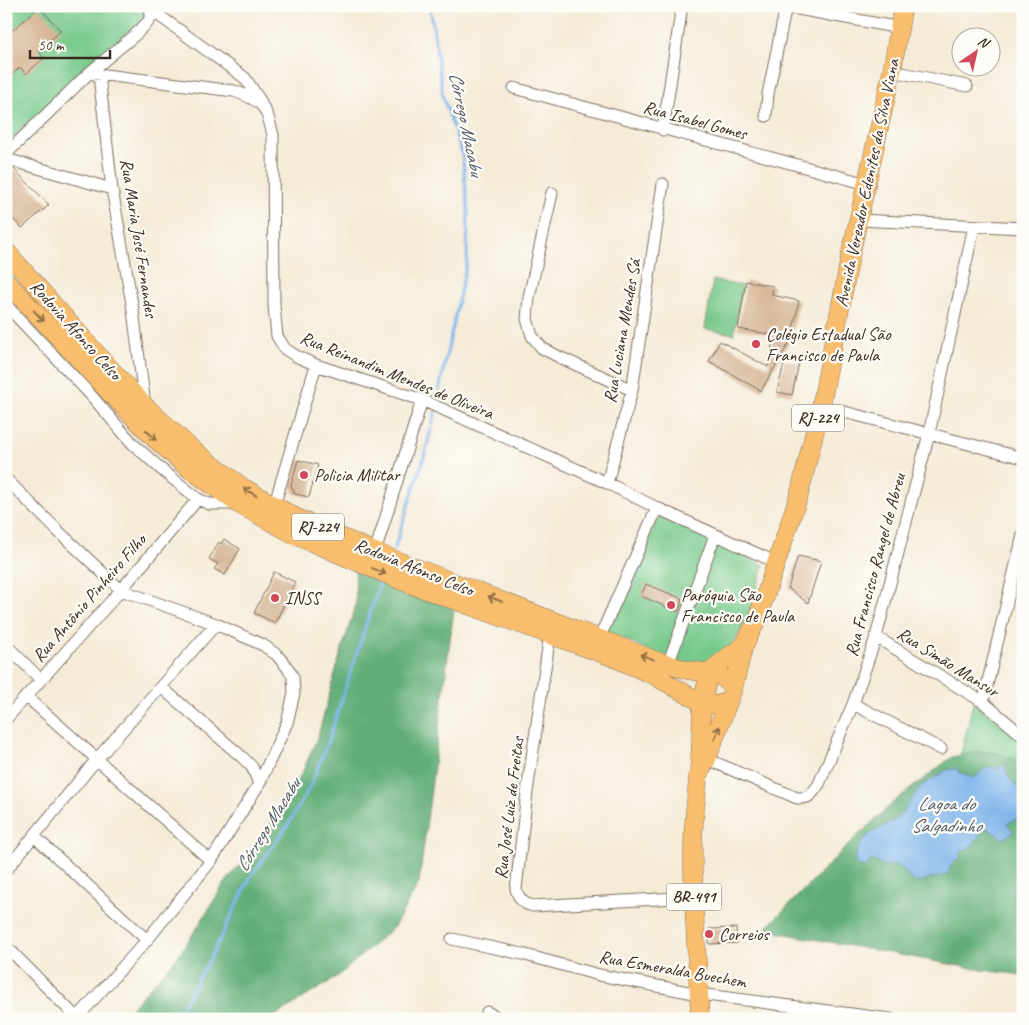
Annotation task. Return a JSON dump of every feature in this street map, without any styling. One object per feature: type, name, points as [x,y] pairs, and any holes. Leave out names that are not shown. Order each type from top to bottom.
[{"type":"main road","name":"Avenida Vereador Edenites da Silva Viana","points":[[698,775],[707,759],[731,695],[744,645],[757,620],[799,494],[820,406],[851,252],[892,71],[903,6]]},
{"type":"main road","name":"Rodovia Afonso Celso","points":[[6,251],[145,406],[193,450],[244,488],[295,517],[375,552],[668,664],[687,670],[719,674],[724,678],[731,695]]},
{"type":"main road","name":"Rodovia Afonso Celso","points":[[6,280],[106,400],[187,467],[238,504],[297,536],[404,582],[612,657],[652,675],[702,703]]},
{"type":"main road","name":"Avenida Vereador Edenites da Silva Viana","points":[[700,1019],[693,849],[702,703],[711,673],[715,667],[744,645]]},
{"type":"main road","points":[[702,703],[717,705],[731,695]]},
{"type":"street","points":[[663,130],[682,6]]},
{"type":"street","points":[[766,116],[768,94],[784,6],[900,28]]},
{"type":"street","points":[[6,154],[149,21],[151,13],[149,8]]},
{"type":"street","name":"Rua Reinandim Mendes de Oliveira","points":[[149,8],[245,78],[266,110],[274,135],[274,306],[277,336],[285,349],[316,365],[422,400],[607,483],[775,562]]},
{"type":"street","points":[[892,71],[967,86]]},
{"type":"street","points":[[94,74],[234,91],[255,98],[266,110]]},
{"type":"street","name":"Rua Maria José Fernandes","points":[[94,74],[133,310],[145,406]]},
{"type":"street","name":"Rua Isabel Gomes","points":[[514,88],[866,184]]},
{"type":"street","points":[[6,159],[112,188]]},
{"type":"street","name":"Rua Luciana Mendes Sá","points":[[607,483],[632,390],[663,184]]},
{"type":"street","points":[[552,193],[529,297],[527,319],[532,336],[542,348],[632,390]]},
{"type":"street","points":[[859,220],[1023,228]]},
{"type":"street","name":"Rua Francisco Rangel de Abreu","points":[[707,759],[797,798],[805,799],[810,796],[818,784],[853,704],[876,637],[929,434],[974,226]]},
{"type":"street","points":[[6,305],[106,400],[133,444],[198,500],[209,504],[238,504]]},
{"type":"street","points":[[274,506],[316,365]]},
{"type":"street","points":[[375,552],[422,400]]},
{"type":"street","points":[[820,406],[1023,458]]},
{"type":"street","points":[[6,479],[121,590],[216,624],[263,645],[277,655],[287,667],[293,677],[294,693],[287,723],[259,784],[211,861],[147,940],[77,1019],[6,946]]},
{"type":"street","name":"Rua Antônio Pinheiro Filho","points":[[6,719],[198,500]]},
{"type":"street","points":[[599,639],[657,508]]},
{"type":"street","points":[[668,664],[715,534]]},
{"type":"street","points":[[983,702],[1023,535]]},
{"type":"street","points":[[6,870],[97,759],[216,624]]},
{"type":"street","name":"Rua José Luiz de Freitas","points":[[550,634],[527,792],[516,889],[519,898],[526,904],[534,906],[694,898]]},
{"type":"street","name":"Rua Simão Mansur","points":[[876,637],[983,702],[1023,736]]},
{"type":"street","points":[[6,645],[40,680]]},
{"type":"street","points":[[161,687],[242,757],[252,767],[259,784]]},
{"type":"street","points":[[26,696],[211,861]]},
{"type":"street","points":[[853,704],[941,749]]},
{"type":"street","points":[[34,836],[147,940]]},
{"type":"street","name":"Rua Esmeralda Buechem","points":[[452,939],[522,954],[599,975],[699,994],[890,1019]]},
{"type":"street","points":[[487,1012],[500,1019]]},
{"type":"green space","points":[[6,6],[140,6],[146,13],[146,18],[6,144]]},
{"type":"green space","points":[[713,280],[742,286],[734,334],[705,329]]},
{"type":"green space","points":[[659,515],[764,565],[748,617],[741,631],[733,644],[710,663],[697,666],[677,664],[607,631]]},
{"type":"green space","points":[[355,567],[454,609],[419,883],[394,927],[337,977],[270,1019],[121,1019],[175,960],[224,884],[254,848],[302,773],[318,736],[356,604]]},
{"type":"green space","points":[[973,703],[979,705],[1023,740],[1023,764],[961,754]]},
{"type":"green space","points":[[979,751],[997,753],[1023,763],[1023,975],[982,970],[764,930],[850,843],[896,800],[952,757]]},
{"type":"water","name":"Lagoa do Salgadinho","points":[[1003,764],[1007,766],[1005,770],[1012,782],[1023,791],[1023,817],[1007,823],[1013,832],[1003,839],[985,827],[981,830],[979,838],[975,840],[975,844],[966,850],[962,850],[959,856],[961,858],[954,861],[947,874],[917,883],[903,869],[895,865],[885,866],[871,860],[865,868],[859,866],[854,859],[860,845],[868,835],[895,820],[921,786],[947,770],[958,768],[958,772],[974,778],[985,769],[991,767],[1000,769]]},
{"type":"building","points":[[39,7],[61,31],[38,50],[44,58],[26,74],[20,67],[6,80],[6,36]]},
{"type":"building","points":[[6,167],[14,169],[49,205],[22,228],[6,212]]},
{"type":"building","points":[[746,281],[773,286],[772,295],[799,301],[791,340],[761,391],[709,361],[720,341],[768,367],[774,335],[738,329]]},
{"type":"building","points":[[785,360],[799,363],[792,395],[777,392]]},
{"type":"building","name":"Policia Militar","points":[[298,460],[318,465],[309,497],[295,494],[291,485]]},
{"type":"building","points":[[224,539],[240,549],[225,575],[214,569],[218,564],[209,559],[219,542],[221,544]]},
{"type":"building","points":[[798,556],[821,561],[808,603],[788,588]]},
{"type":"building","name":"INSS","points":[[274,572],[295,582],[275,623],[254,613]]},
{"type":"building","name":"Paróquia São Francisco de Paula","points":[[646,584],[683,599],[678,612],[641,596]]},
{"type":"building","points":[[736,928],[737,943],[709,944],[709,929]]},
{"type":"waterway","name":"Córrego Macabu","points":[[430,6],[443,97],[462,153],[468,209],[467,261],[438,395]]},
{"type":"waterway","name":"Córrego Macabu","points":[[394,550],[425,454],[436,410]]},
{"type":"waterway","name":"Córrego Macabu","points":[[173,1019],[211,957],[250,878],[288,825],[310,787],[328,742],[381,579]]},
{"type":"place","name":"Colégio Estadual São Francisco de Paula","points":[[756,344]]},
{"type":"place","name":"Policia Militar","points":[[304,475]]},
{"type":"place","name":"INSS","points":[[275,598]]},
{"type":"place","name":"Paróquia São Francisco de Paula","points":[[671,605]]},
{"type":"place","name":"Correios","points":[[709,934]]}]
